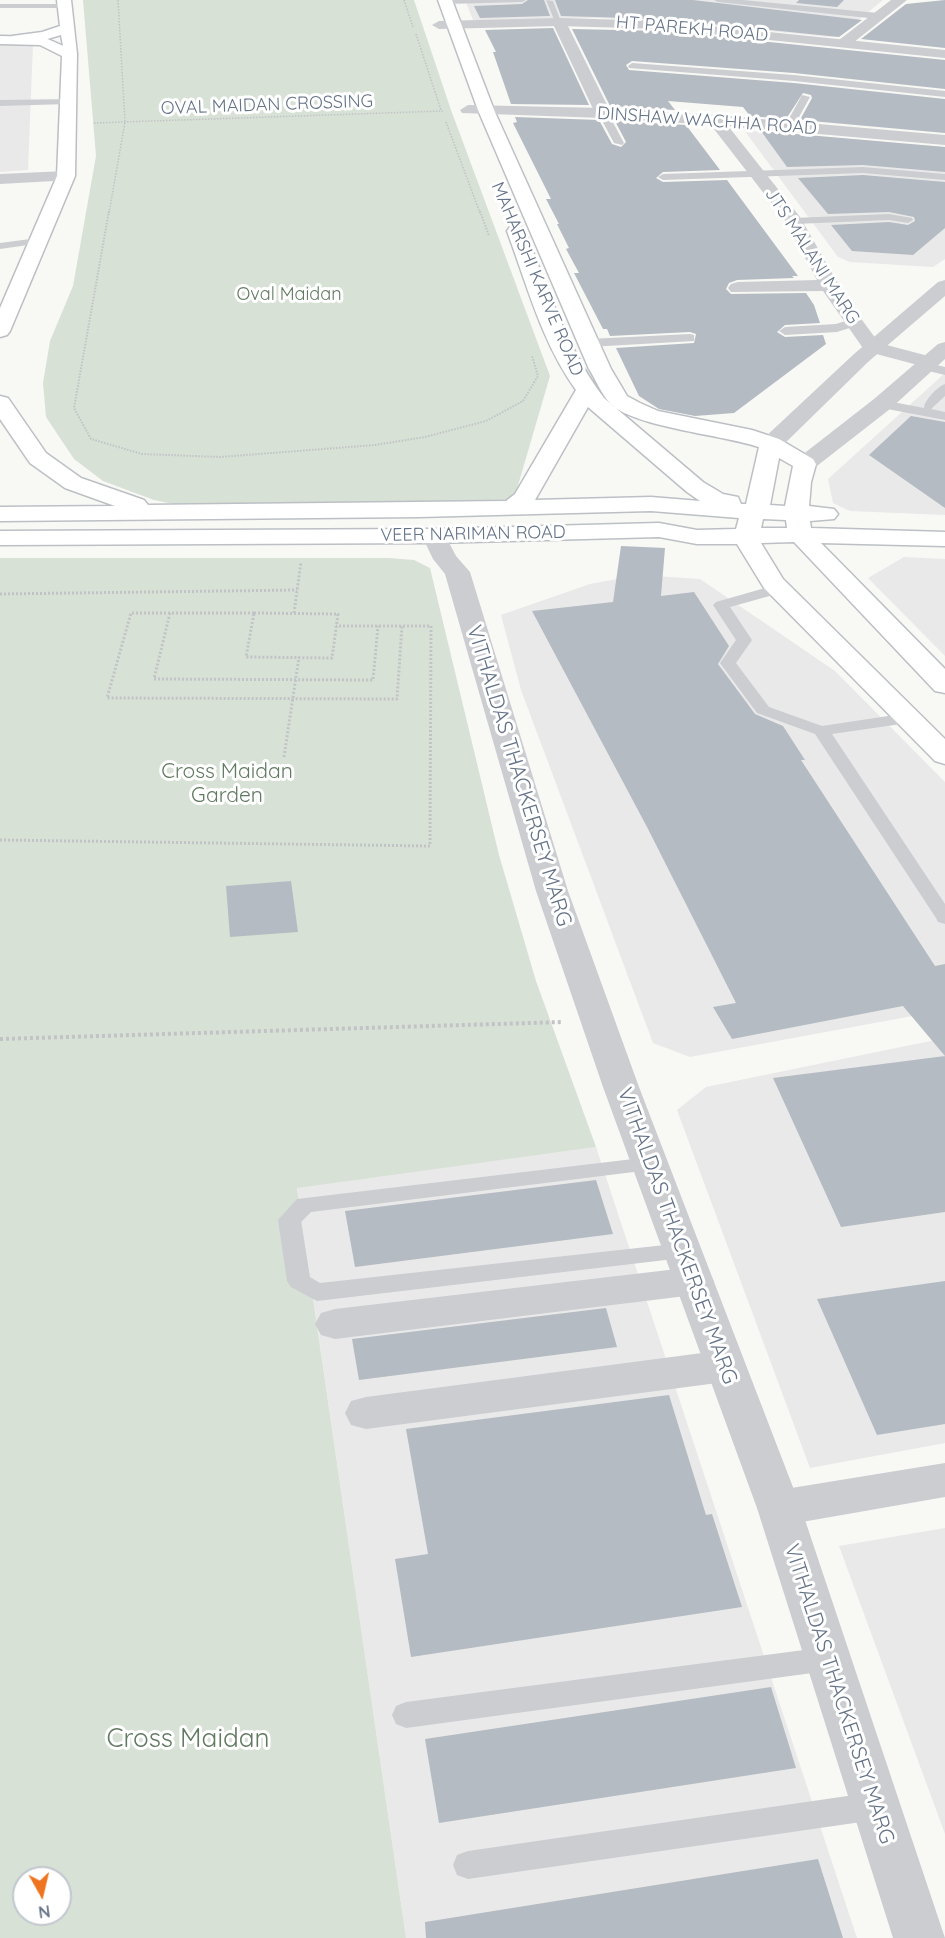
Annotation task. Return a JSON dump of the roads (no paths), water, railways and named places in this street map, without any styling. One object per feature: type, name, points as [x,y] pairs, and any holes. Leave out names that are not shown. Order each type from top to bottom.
[{"type":"main road","name":"MAHARSHI KARVE ROAD","points":[[440,1],[499,188]]},
{"type":"main road","points":[[0,331],[66,176],[70,54],[64,3]]},
{"type":"main road","name":"MAHARSHI KARVE ROAD","points":[[446,24],[449,55]]},
{"type":"main road","points":[[0,40],[44,36],[67,28]]},
{"type":"main road","points":[[17,39],[43,41],[70,54]]},
{"type":"main road","name":"MAHARSHI KARVE ROAD","points":[[472,105],[600,369],[619,400],[652,416],[744,435],[771,444]]},
{"type":"main road","name":"MAHARSHI KARVE ROAD","points":[[508,210],[561,344],[586,391],[596,403],[695,488],[717,501],[756,509]]},
{"type":"main road","points":[[512,508],[524,498],[586,391]]},
{"type":"main road","points":[[0,403],[38,458],[72,483],[160,513]]},
{"type":"main road","points":[[945,685],[797,524],[805,464],[771,444],[756,509],[746,538],[776,586],[945,755]]},
{"type":"main road","name":"VEER NARIMAN ROAD","points":[[0,514],[512,508],[651,504],[756,509],[797,524],[945,539]]},
{"type":"main road","name":"VEER NARIMAN ROAD","points":[[0,538],[434,536],[659,530],[697,537],[746,538],[797,524],[945,519]]},
{"type":"main road","points":[[697,537],[776,586]]},
{"type":"street","points":[[844,43],[900,0]]},
{"type":"street","points":[[559,22],[603,113]]},
{"type":"street","name":"HT PAREKH ROAD","points":[[446,24],[559,22],[662,25],[945,54]]},
{"type":"street","name":"DINSHAW WACHHA ROAD","points":[[472,105],[715,120],[945,140]]},
{"type":"street","name":"JTS MALANI MARG","points":[[715,120],[794,221],[828,285],[872,347],[938,359]]},
{"type":"street","points":[[0,179],[66,176]]},
{"type":"street","points":[[738,288],[828,285]]},
{"type":"street","points":[[771,444],[872,347],[945,286]]},
{"type":"street","points":[[805,464],[938,359]]},
{"type":"street","name":"VITHALDAS THACKERSEY MARG","points":[[434,536],[445,559],[457,572],[552,891],[650,1164],[778,1508],[919,1938]]},
{"type":"street","points":[[335,1324],[688,1266]]},
{"type":"street","points":[[366,1413],[725,1366]]},
{"type":"street","points":[[778,1508],[945,1480]]},
{"type":"lane","points":[[440,1],[522,0]]},
{"type":"lane","points":[[718,0],[878,16]]},
{"type":"lane","points":[[549,1],[559,22]]},
{"type":"lane","points":[[0,6],[64,3]]},
{"type":"lane","points":[[632,66],[794,78],[945,94]]},
{"type":"lane","points":[[790,126],[805,97]]},
{"type":"lane","points":[[0,103],[68,100]]},
{"type":"lane","points":[[603,113],[619,143]]},
{"type":"lane","points":[[663,177],[863,170],[945,177]]},
{"type":"lane","points":[[794,221],[890,217],[908,220]]},
{"type":"lane","points":[[0,246],[38,241]]},
{"type":"lane","points":[[785,331],[837,328],[855,322]]},
{"type":"lane","points":[[589,343],[690,338]]},
{"type":"lane","points":[[929,406],[945,388]]},
{"type":"lane","points":[[885,401],[945,409]]},
{"type":"lane","points":[[885,401],[945,416]]},
{"type":"lane","points":[[776,586],[721,605],[744,640],[728,663],[763,710],[821,731],[908,718]]},
{"type":"lane","points":[[821,731],[945,918]]},
{"type":"lane","points":[[650,1164],[305,1205],[289,1220],[299,1281],[317,1292],[688,1266]]},
{"type":"lane","points":[[406,1715],[827,1659]]},
{"type":"lane","points":[[468,1865],[876,1806]]},
{"type":"park label","name":"Oval Maidan","points":[[289,295]]},
{"type":"park label","name":"Cross Maidan Garden","points":[[227,784]]},
{"type":"park label","name":"Cross Maidan","points":[[188,1739]]}]
